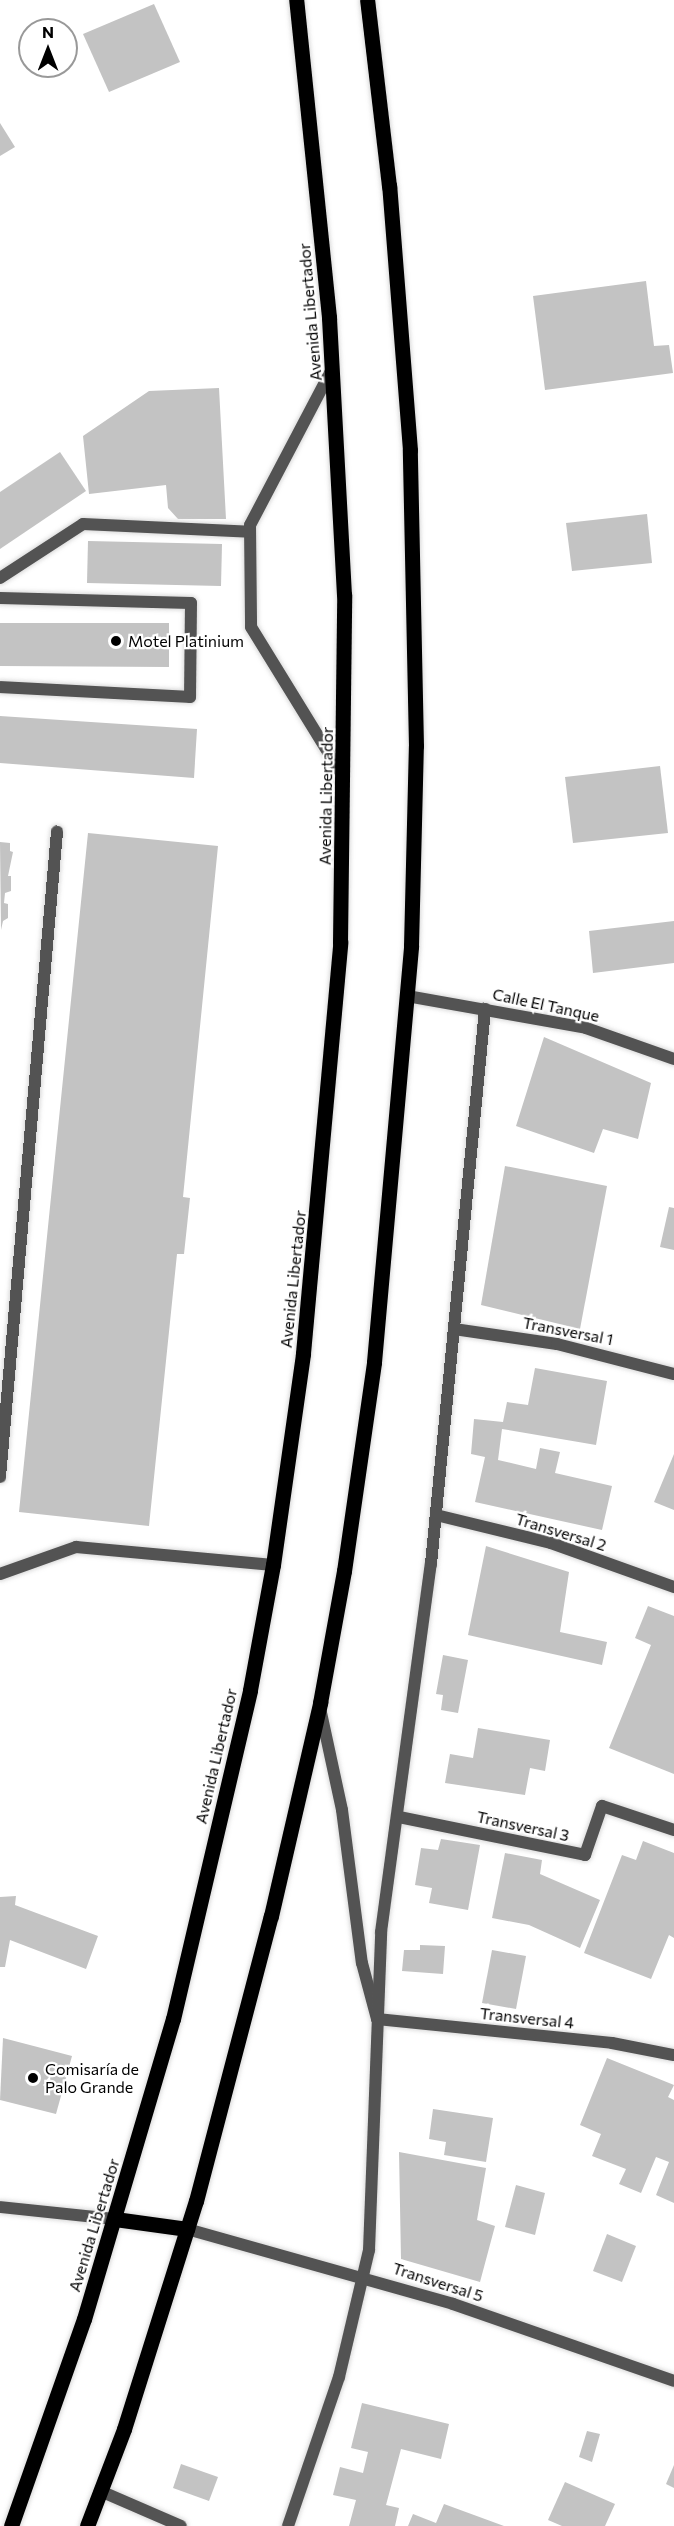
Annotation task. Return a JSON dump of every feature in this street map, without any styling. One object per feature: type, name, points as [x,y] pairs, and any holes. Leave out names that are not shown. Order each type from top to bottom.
[{"type":"main road","name":"Avenida Libertador","points":[[11,2526],[57,2406],[115,2219],[173,2019],[202,1900],[250,1690],[273,1565],[315,1251],[340,943],[344,778],[344,595],[333,367],[296,0]]},
{"type":"main road","points":[[87,2526],[124,2429],[187,2229],[241,2037],[320,1703],[344,1571],[374,1362],[407,996],[416,758],[410,461],[389,186],[368,0]]},
{"type":"main road","points":[[115,2219],[187,2229]]},
{"type":"street","points":[[333,367],[250,532],[251,627],[344,778]]},
{"type":"street","points":[[0,578],[83,524],[250,532]]},
{"type":"street","points":[[0,598],[191,603],[190,697],[0,687]]},
{"type":"street","points":[[0,1477],[57,832]]},
{"type":"street","name":"Calle El Tanque","points":[[407,996],[586,1028],[674,1059]]},
{"type":"street","points":[[288,2526],[339,2377],[369,2250],[381,1932],[399,1817],[436,1515],[486,1009]]},
{"type":"street","name":"Transversal 1","points":[[454,1329],[557,1344],[674,1374]]},
{"type":"street","name":"Transversal 2","points":[[436,1515],[551,1543],[674,1587]]},
{"type":"street","points":[[0,1574],[76,1547],[273,1565]]},
{"type":"street","points":[[320,1703],[342,1810],[362,1963],[376,2019]]},
{"type":"street","name":"Transversal 3","points":[[399,1817],[585,1856],[602,1806],[674,1830]]},
{"type":"street","name":"Transversal 4","points":[[376,2019],[612,2043],[674,2055]]},
{"type":"street","points":[[0,2207],[115,2219]]},
{"type":"street","name":"Transversal 5","points":[[187,2229],[364,2276],[674,2381]]},
{"type":"street","points":[[100,2491],[181,2526]]},
{"type":"building","points":[[154,4],[180,62],[109,92],[83,34]]},
{"type":"building","points":[[0,123],[15,147],[0,156]]},
{"type":"building","points":[[646,281],[654,346],[669,345],[673,373],[545,390],[533,296]]},
{"type":"building","points":[[219,388],[226,519],[178,519],[168,508],[166,485],[89,494],[83,436],[149,391]]},
{"type":"building","points":[[60,452],[86,491],[0,549],[0,492]]},
{"type":"building","points":[[647,514],[652,563],[572,571],[566,523]]},
{"type":"building","points":[[88,541],[222,544],[221,586],[87,583]]},
{"type":"building","points":[[0,623],[169,623],[169,667],[0,666]]},
{"type":"building","points":[[0,716],[197,729],[194,778],[0,763]]},
{"type":"building","points":[[660,766],[668,833],[573,843],[565,777]]},
{"type":"building","points":[[88,833],[218,846],[183,1197],[190,1198],[184,1254],[177,1254],[149,1526],[19,1512]]},
{"type":"building","points":[[0,842],[10,843],[10,851],[13,852],[8,876],[11,876],[11,891],[5,893],[4,903],[8,904],[8,918],[3,921],[1,930]]},
{"type":"building","points":[[674,921],[674,963],[593,973],[589,931]]},
{"type":"building","points":[[544,1037],[651,1083],[638,1139],[603,1129],[594,1153],[516,1126]]},
{"type":"building","points":[[505,1166],[607,1186],[580,1329],[481,1305]]},
{"type":"building","points":[[669,1207],[674,1208],[674,1250],[660,1247]]},
{"type":"building","points":[[535,1368],[607,1381],[596,1445],[502,1429],[498,1460],[536,1469],[540,1448],[560,1452],[555,1473],[612,1486],[602,1530],[475,1502],[485,1457],[471,1454],[474,1419],[503,1422],[507,1402],[528,1405]]},
{"type":"building","points":[[674,1454],[674,1510],[654,1502]]},
{"type":"building","points":[[486,1546],[569,1572],[560,1632],[607,1642],[602,1665],[468,1635]]},
{"type":"building","points":[[648,1606],[674,1616],[674,1774],[609,1748],[651,1645],[635,1638]]},
{"type":"building","points":[[443,1655],[468,1660],[458,1713],[441,1710],[443,1695],[436,1694]]},
{"type":"building","points":[[478,1728],[550,1740],[545,1771],[530,1768],[525,1795],[445,1783],[450,1754],[473,1758]]},
{"type":"building","points":[[441,1839],[480,1845],[468,1910],[429,1903],[432,1888],[415,1885],[421,1848],[438,1850]]},
{"type":"building","points":[[643,1841],[674,1853],[674,1938],[669,1935],[651,1979],[584,1953],[622,1855],[636,1860]]},
{"type":"building","points":[[505,1853],[542,1860],[540,1874],[600,1900],[580,1948],[529,1925],[492,1918]]},
{"type":"building","points":[[16,1896],[15,1905],[98,1936],[86,1969],[10,1940],[5,1967],[0,1967],[0,1897]]},
{"type":"building","points":[[420,1945],[445,1946],[443,1974],[402,1971],[404,1950],[420,1950]]},
{"type":"building","points":[[492,1950],[526,1956],[516,2009],[482,2003]]},
{"type":"building","name":"Comisaría de Palo Grande","points":[[3,2038],[72,2056],[56,2114],[0,2100]]},
{"type":"building","points":[[607,2058],[674,2085],[668,2097],[674,2100],[674,2203],[656,2195],[669,2162],[656,2157],[641,2193],[619,2184],[626,2169],[592,2156],[601,2134],[580,2125]]},
{"type":"building","points":[[433,2109],[493,2118],[486,2162],[444,2155],[446,2142],[429,2139]]},
{"type":"building","points":[[399,2152],[486,2168],[477,2220],[495,2226],[480,2282],[401,2259]]},
{"type":"building","points":[[516,2185],[545,2193],[535,2235],[505,2227]]},
{"type":"building","points":[[607,2234],[636,2246],[622,2282],[593,2271]]},
{"type":"building","points":[[362,2403],[449,2424],[441,2459],[401,2449],[386,2505],[399,2508],[395,2526],[349,2526],[356,2500],[333,2495],[340,2467],[363,2473],[368,2452],[351,2448]]},
{"type":"building","points":[[587,2431],[600,2434],[592,2462],[579,2457]]},
{"type":"building","points":[[181,2464],[218,2477],[209,2501],[173,2488]]},
{"type":"building","points":[[674,2465],[674,2488],[666,2484]]},
{"type":"building","points":[[565,2482],[615,2504],[605,2526],[562,2526],[548,2520]]},
{"type":"building","points":[[444,2504],[504,2526],[408,2526],[413,2514],[436,2523]]},
{"type":"place","name":"Motel Platinium","points":[[116,641]]},
{"type":"place","name":"Comisaría de Palo Grande","points":[[33,2078]]}]
